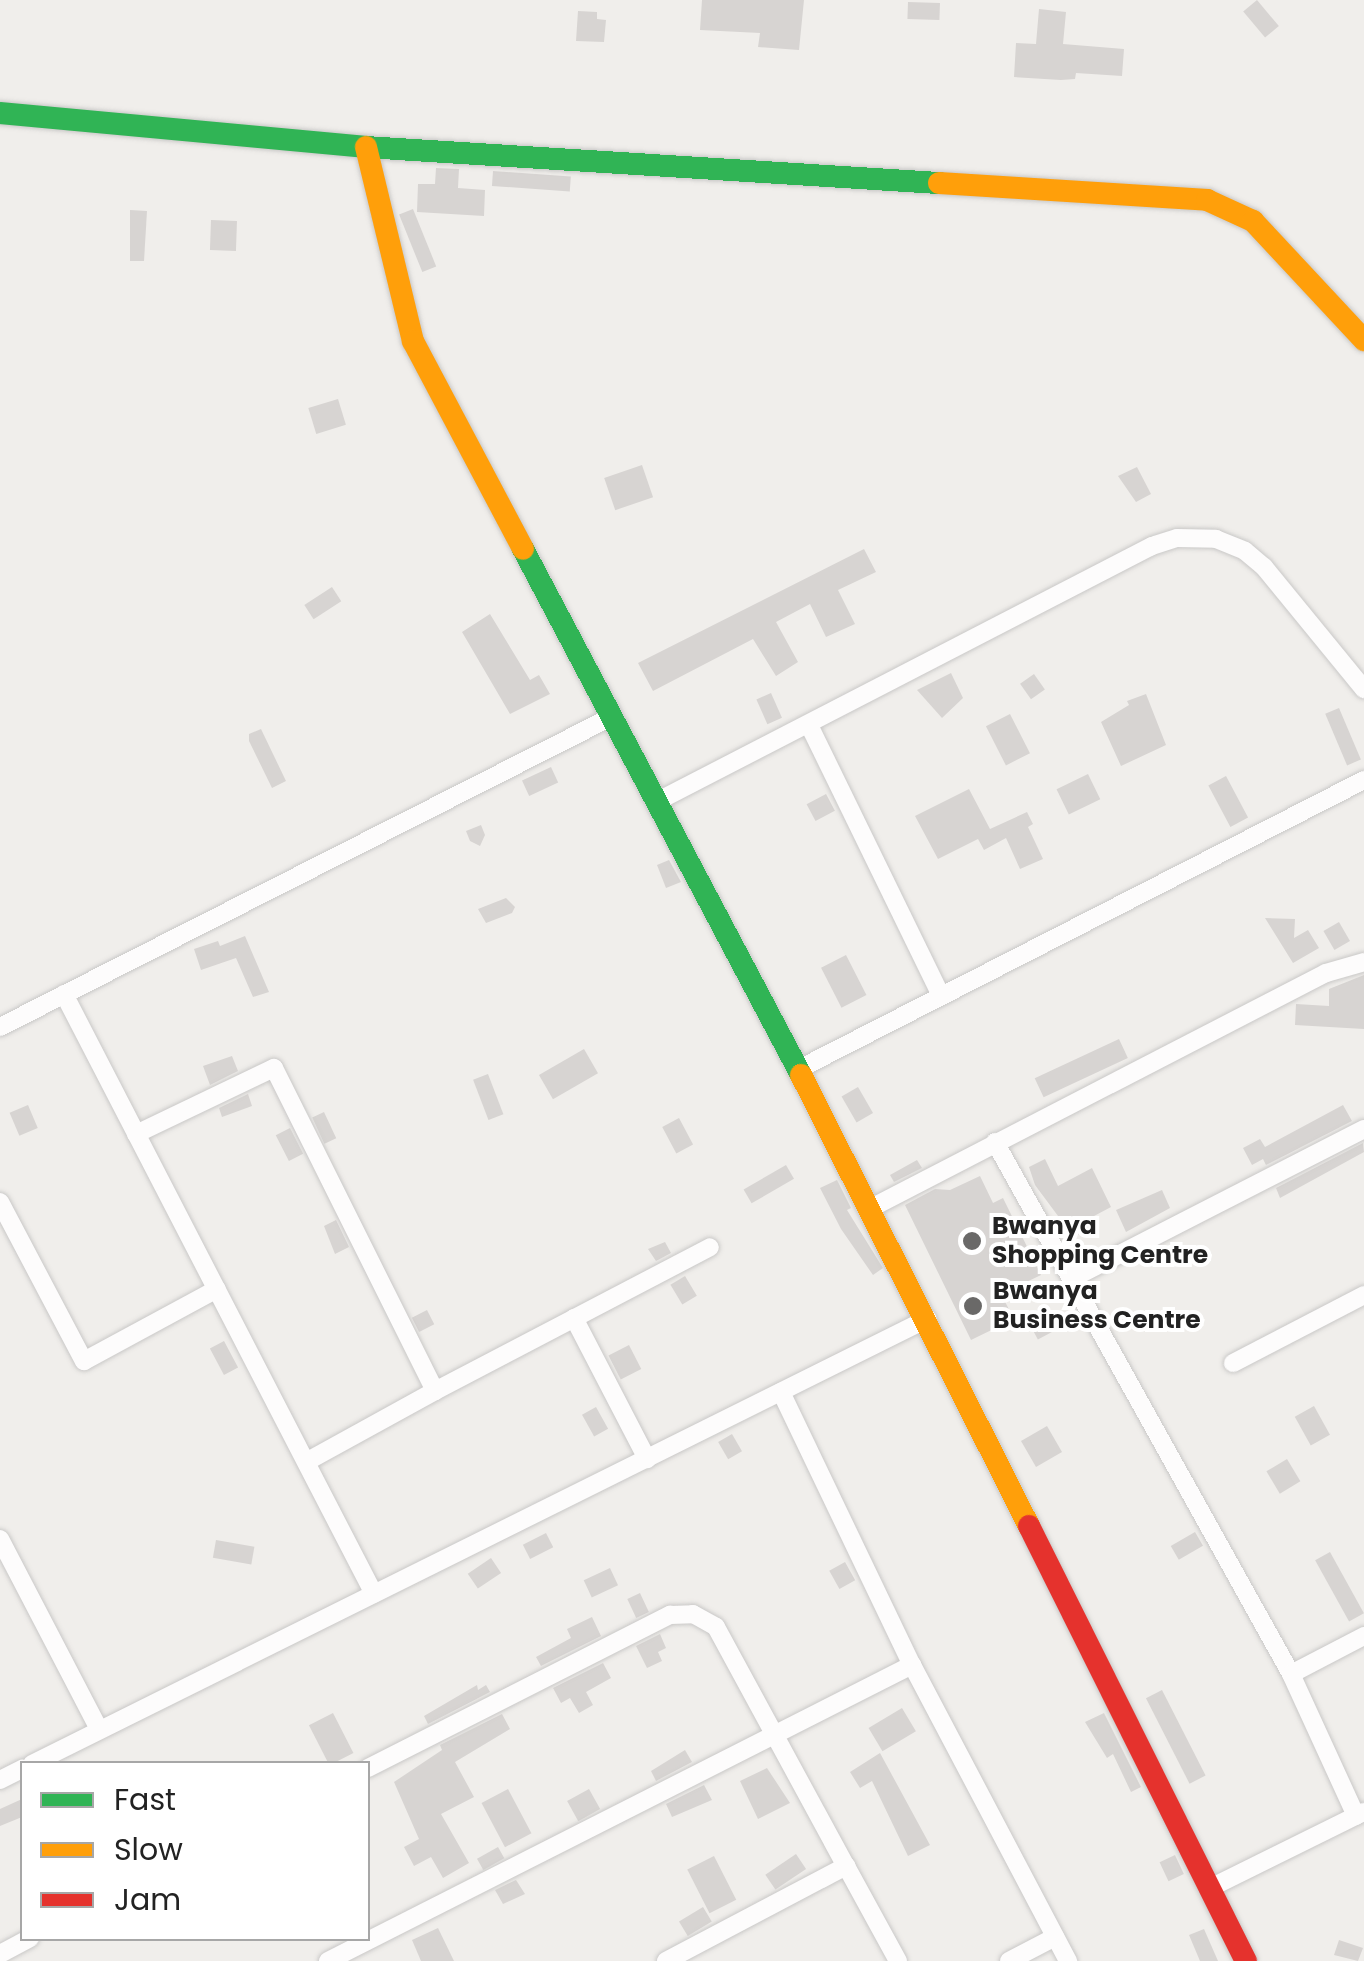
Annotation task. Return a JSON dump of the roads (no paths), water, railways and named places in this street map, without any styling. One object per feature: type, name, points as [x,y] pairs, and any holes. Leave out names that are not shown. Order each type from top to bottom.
[{"type":"street","points":[[0,113],[366,147],[1207,200],[1253,221],[1364,340]]},
{"type":"street","points":[[366,147],[413,342],[528,565],[613,716],[799,1068],[1246,1961]]},
{"type":"street","points":[[656,802],[1152,546],[1198,537],[1232,545],[1264,567],[1364,689]]},
{"type":"street","points":[[0,1027],[613,716]]},
{"type":"street","points":[[809,725],[941,996]]},
{"type":"street","points":[[799,1068],[1364,780]]},
{"type":"street","points":[[871,1208],[1326,972],[1364,962]]},
{"type":"street","points":[[64,994],[374,1594]]},
{"type":"street","points":[[136,1134],[274,1068],[435,1390]]},
{"type":"street","points":[[1072,1279],[1364,1128]]},
{"type":"street","points":[[995,1142],[1291,1674],[1360,1814],[1210,1888]]},
{"type":"street","points":[[0,1202],[84,1361],[216,1289]]},
{"type":"street","points":[[306,1462],[710,1247]]},
{"type":"street","points":[[1233,1363],[1364,1296]]},
{"type":"street","points":[[574,1318],[648,1459]]},
{"type":"street","points":[[38,1761],[927,1319]]},
{"type":"street","points":[[781,1392],[912,1665],[1068,1961]]},
{"type":"street","points":[[0,1538],[99,1729]]},
{"type":"street","points":[[370,1767],[680,1613],[704,1618],[716,1627],[777,1733],[898,1961]]},
{"type":"street","points":[[1291,1674],[1364,1636]]},
{"type":"street","points":[[370,1940],[912,1665]]},
{"type":"street","points":[[666,1961],[846,1866]]},
{"type":"street","points":[[1009,1961],[1056,1937]]},
{"type":"street","points":[[0,1954],[24,1941]]},
{"type":"street","points":[[328,1961],[367,1941]]},
{"type":"place","name":"Bwanya Shopping Centre","points":[[972,1241]]},
{"type":"place","name":"Bwanya Business Centre","points":[[973,1306]]}]
